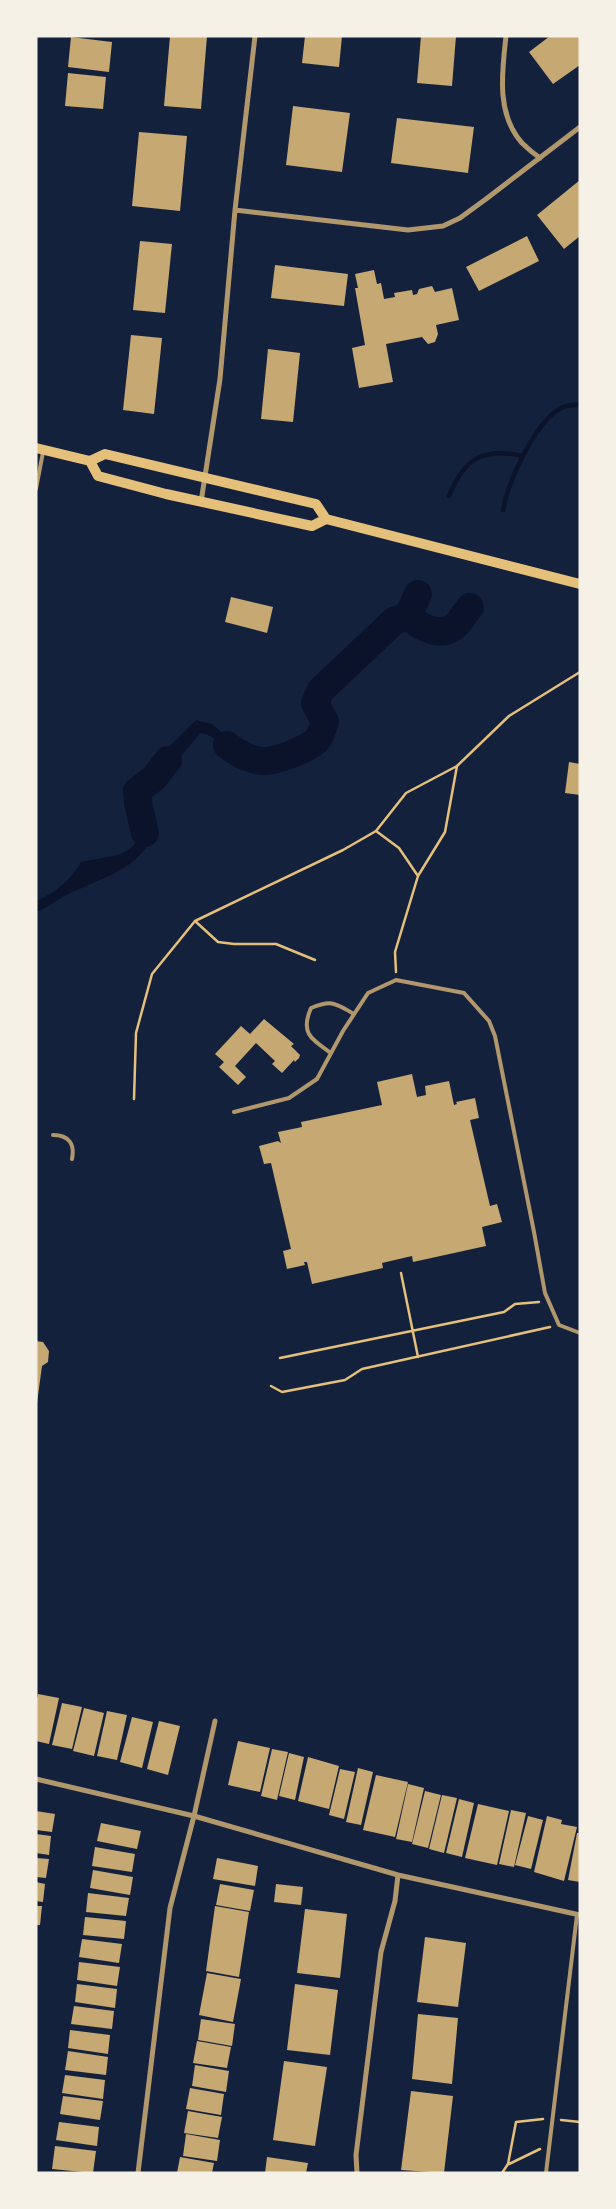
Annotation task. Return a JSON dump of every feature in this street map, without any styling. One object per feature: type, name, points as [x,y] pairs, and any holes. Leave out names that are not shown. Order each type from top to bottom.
[{"type":"main road","points":[[40,448],[90,461],[105,454],[316,504],[326,519]]},
{"type":"main road","points":[[90,461],[98,476],[201,502],[312,526],[326,519],[580,584]]},
{"type":"street","points":[[201,502],[220,379],[235,210],[255,36]]},
{"type":"street","points":[[506,36],[502,72],[506,115],[522,143],[540,158]]},
{"type":"street","points":[[235,210],[408,230],[444,226],[460,218],[580,127]]},
{"type":"street","points":[[138,2173],[170,1908],[194,1816],[215,1721]]},
{"type":"street","points":[[36,1779],[194,1816],[398,1875],[578,1915]]},
{"type":"street","points":[[357,2173],[356,2155],[381,1952],[395,1901],[398,1875]]},
{"type":"lane","points":[[36,489],[40,448]]},
{"type":"lane","points":[[234,1112],[290,1098],[317,1079],[354,1014],[368,994],[396,980],[464,993],[489,1021],[495,1036],[544,1293],[559,1325],[580,1333]]},
{"type":"lane","points":[[331,1053],[314,1041],[307,1031],[306,1019],[312,1008],[324,1003],[333,1002],[354,1014]]},
{"type":"lane","points":[[53,1135],[62,1135],[70,1140],[74,1150],[72,1159]]},
{"type":"lane","points":[[546,2173],[578,1915]]},
{"type":"path","points":[[134,1099],[136,1034],[152,974],[195,921],[344,850],[376,831],[406,793],[457,766],[509,716],[580,672]]},
{"type":"path","points":[[396,980],[395,952],[418,876],[445,832],[457,766]]},
{"type":"path","points":[[376,831],[398,848],[418,876]]},
{"type":"path","points":[[195,921],[218,942],[276,944],[315,960]]},
{"type":"path","points":[[401,1273],[418,1357]]},
{"type":"path","points":[[280,1358],[504,1312],[515,1304],[548,1301]]},
{"type":"path","points":[[271,1386],[282,1392],[346,1380],[362,1369],[559,1325]]},
{"type":"path","points":[[502,2173],[508,2164],[516,2122],[553,2119],[580,2122]]},
{"type":"path","points":[[508,2164],[550,2144]]},
{"type":"water","points":[[196,720],[212,724],[229,741],[260,757],[261,767],[248,765],[239,760],[214,738],[200,733],[147,798],[148,821],[153,836],[137,858],[114,874],[75,891],[36,912],[36,901],[62,885],[81,862],[117,855],[131,848],[137,841],[142,833],[139,821],[132,810],[141,789],[143,776],[155,773],[163,761],[164,752]]},
{"type":"building","points":[[170,36],[207,36],[201,109],[164,106]]},
{"type":"building","points":[[305,36],[342,36],[339,67],[302,63]]},
{"type":"building","points":[[421,36],[456,36],[452,86],[417,83]]},
{"type":"building","points":[[550,36],[580,36],[580,65],[553,84],[529,52]]},
{"type":"building","points":[[71,37],[112,42],[109,72],[68,67]]},
{"type":"building","points":[[68,73],[106,77],[103,109],[65,106]]},
{"type":"building","points":[[293,106],[350,113],[342,172],[286,165]]},
{"type":"building","points":[[397,118],[474,127],[468,173],[391,163]]},
{"type":"building","points":[[139,132],[187,136],[180,211],[132,206]]},
{"type":"building","points":[[580,180],[580,236],[564,249],[537,215]]},
{"type":"building","points":[[527,236],[539,261],[479,291],[466,267]]},
{"type":"building","points":[[140,241],[172,244],[165,313],[133,310]]},
{"type":"building","points":[[275,265],[348,274],[344,306],[271,298]]},
{"type":"building","points":[[374,270],[377,284],[381,283],[384,299],[395,297],[394,293],[412,290],[413,295],[417,294],[419,289],[432,286],[435,292],[452,288],[459,320],[436,325],[438,334],[435,342],[428,344],[422,337],[386,344],[393,382],[359,388],[352,348],[365,345],[355,288],[358,288],[355,274]]},
{"type":"building","points":[[131,335],[162,338],[154,414],[123,410]]},
{"type":"building","points":[[268,349],[300,353],[293,422],[261,419]]},
{"type":"building","points":[[231,597],[273,607],[267,633],[225,622]]},
{"type":"building","points":[[569,762],[580,764],[580,795],[565,793]]},
{"type":"building","points":[[264,1019],[294,1044],[291,1046],[300,1055],[299,1058],[295,1062],[294,1060],[282,1073],[272,1064],[275,1061],[256,1043],[235,1066],[246,1077],[238,1085],[219,1067],[224,1062],[215,1054],[241,1026],[250,1034]]},
{"type":"building","points":[[412,1074],[417,1097],[426,1095],[425,1086],[449,1081],[454,1105],[457,1104],[456,1102],[475,1098],[479,1118],[470,1120],[490,1206],[497,1204],[502,1222],[482,1227],[486,1246],[413,1262],[412,1256],[382,1263],[383,1268],[312,1284],[307,1262],[304,1262],[305,1265],[287,1269],[283,1251],[291,1249],[271,1163],[264,1164],[259,1146],[278,1141],[281,1143],[278,1132],[302,1127],[301,1122],[382,1105],[377,1082]]},
{"type":"building","points":[[36,1341],[43,1342],[49,1351],[48,1362],[42,1366],[37,1403]]},
{"type":"building","points":[[38,1694],[59,1698],[49,1744],[36,1741],[36,1703]]},
{"type":"building","points":[[62,1703],[82,1707],[72,1749],[52,1745]]},
{"type":"building","points":[[84,1708],[104,1713],[94,1756],[73,1751]]},
{"type":"building","points":[[107,1711],[127,1715],[117,1760],[97,1756]]},
{"type":"building","points":[[132,1717],[153,1722],[142,1768],[120,1762]]},
{"type":"building","points":[[159,1721],[180,1726],[168,1775],[147,1769]]},
{"type":"building","points":[[238,1741],[270,1748],[260,1792],[228,1785]]},
{"type":"building","points":[[272,1749],[288,1752],[277,1800],[261,1796]]},
{"type":"building","points":[[289,1753],[304,1757],[295,1800],[279,1796]]},
{"type":"building","points":[[308,1757],[339,1766],[329,1809],[298,1801]]},
{"type":"building","points":[[358,1768],[373,1772],[361,1825],[346,1822]]},
{"type":"building","points":[[340,1769],[355,1772],[344,1819],[329,1815]]},
{"type":"building","points":[[376,1775],[408,1782],[395,1837],[363,1830]]},
{"type":"building","points":[[408,1784],[424,1788],[412,1842],[396,1839]]},
{"type":"building","points":[[425,1791],[441,1795],[428,1848],[412,1844]]},
{"type":"building","points":[[442,1795],[457,1798],[444,1853],[429,1849]]},
{"type":"building","points":[[459,1799],[474,1803],[462,1857],[446,1853]]},
{"type":"building","points":[[478,1804],[509,1811],[497,1865],[465,1858]]},
{"type":"building","points":[[511,1810],[526,1813],[514,1867],[499,1864]]},
{"type":"building","points":[[36,1811],[55,1814],[52,1832],[36,1830]]},
{"type":"building","points":[[528,1816],[543,1820],[531,1869],[515,1865]]},
{"type":"building","points":[[547,1816],[562,1820],[561,1824],[577,1827],[564,1881],[534,1872]]},
{"type":"building","points":[[101,1823],[141,1831],[137,1849],[97,1841]]},
{"type":"building","points":[[577,1833],[580,1833],[580,1882],[568,1880]]},
{"type":"building","points":[[36,1834],[51,1836],[49,1855],[36,1853]]},
{"type":"building","points":[[95,1847],[135,1854],[132,1872],[92,1866]]},
{"type":"building","points":[[36,1858],[49,1859],[46,1878],[36,1877]]},
{"type":"building","points":[[217,1858],[258,1866],[255,1886],[213,1879]]},
{"type":"building","points":[[93,1870],[133,1877],[130,1895],[90,1888]]},
{"type":"building","points":[[36,1882],[45,1884],[43,1902],[36,1901]]},
{"type":"building","points":[[220,1884],[254,1890],[250,1911],[216,1905]]},
{"type":"building","points":[[276,1884],[303,1887],[301,1905],[274,1902]]},
{"type":"building","points":[[88,1893],[129,1898],[126,1916],[86,1912]]},
{"type":"building","points":[[36,1906],[42,1906],[40,1925],[36,1925]]},
{"type":"building","points":[[215,1906],[249,1912],[239,1977],[206,1971]]},
{"type":"building","points":[[305,1909],[347,1914],[340,1978],[297,1973]]},
{"type":"building","points":[[85,1917],[126,1921],[124,1939],[83,1935]]},
{"type":"building","points":[[425,1937],[466,1943],[458,2007],[417,2002]]},
{"type":"building","points":[[82,1939],[122,1944],[119,1963],[79,1957]]},
{"type":"building","points":[[79,1962],[120,1967],[117,1986],[77,1980]]},
{"type":"building","points":[[207,1973],[241,1979],[233,2022],[199,2015]]},
{"type":"building","points":[[77,1984],[117,1989],[115,2008],[75,2002]]},
{"type":"building","points":[[295,1984],[338,1990],[330,2055],[287,2050]]},
{"type":"building","points":[[74,2006],[114,2011],[112,2029],[71,2024]]},
{"type":"building","points":[[418,2014],[458,2018],[452,2084],[412,2079]]},
{"type":"building","points":[[201,2019],[235,2024],[232,2046],[198,2040]]},
{"type":"building","points":[[70,2030],[110,2035],[108,2054],[68,2048]]},
{"type":"building","points":[[197,2041],[231,2047],[227,2068],[193,2063]]},
{"type":"building","points":[[68,2051],[108,2057],[106,2075],[65,2070]]},
{"type":"building","points":[[284,2061],[327,2067],[315,2146],[273,2140]]},
{"type":"building","points":[[195,2065],[229,2071],[226,2092],[192,2086]]},
{"type":"building","points":[[65,2075],[105,2080],[103,2099],[62,2093]]},
{"type":"building","points":[[190,2088],[224,2094],[221,2115],[186,2109]]},
{"type":"building","points":[[411,2091],[453,2096],[444,2173],[401,2170]]},
{"type":"building","points":[[63,2096],[103,2101],[100,2120],[60,2114]]},
{"type":"building","points":[[188,2111],[222,2117],[218,2138],[184,2133]]},
{"type":"building","points":[[59,2122],[99,2127],[97,2146],[56,2140]]},
{"type":"building","points":[[186,2134],[220,2140],[217,2161],[183,2156]]},
{"type":"building","points":[[55,2146],[96,2151],[93,2173],[52,2169]]},
{"type":"building","points":[[180,2157],[214,2163],[212,2173],[177,2173]]},
{"type":"building","points":[[267,2157],[308,2163],[306,2173],[265,2173]]},
{"type":"waterway","points":[[503,510],[517,469],[542,426],[551,415],[561,408],[580,404]]},
{"type":"waterway","points":[[449,496],[461,472],[477,458],[497,453],[523,456]]},
{"type":"waterway","points":[[227,745],[244,756],[268,761],[299,751],[313,744],[321,733],[325,722],[315,703],[321,690],[394,621],[408,616],[418,594]]},
{"type":"waterway","points":[[408,616],[426,628],[446,631],[458,623],[470,607]]},
{"type":"waterway","points":[[145,833],[137,791],[154,778],[168,760]]}]
